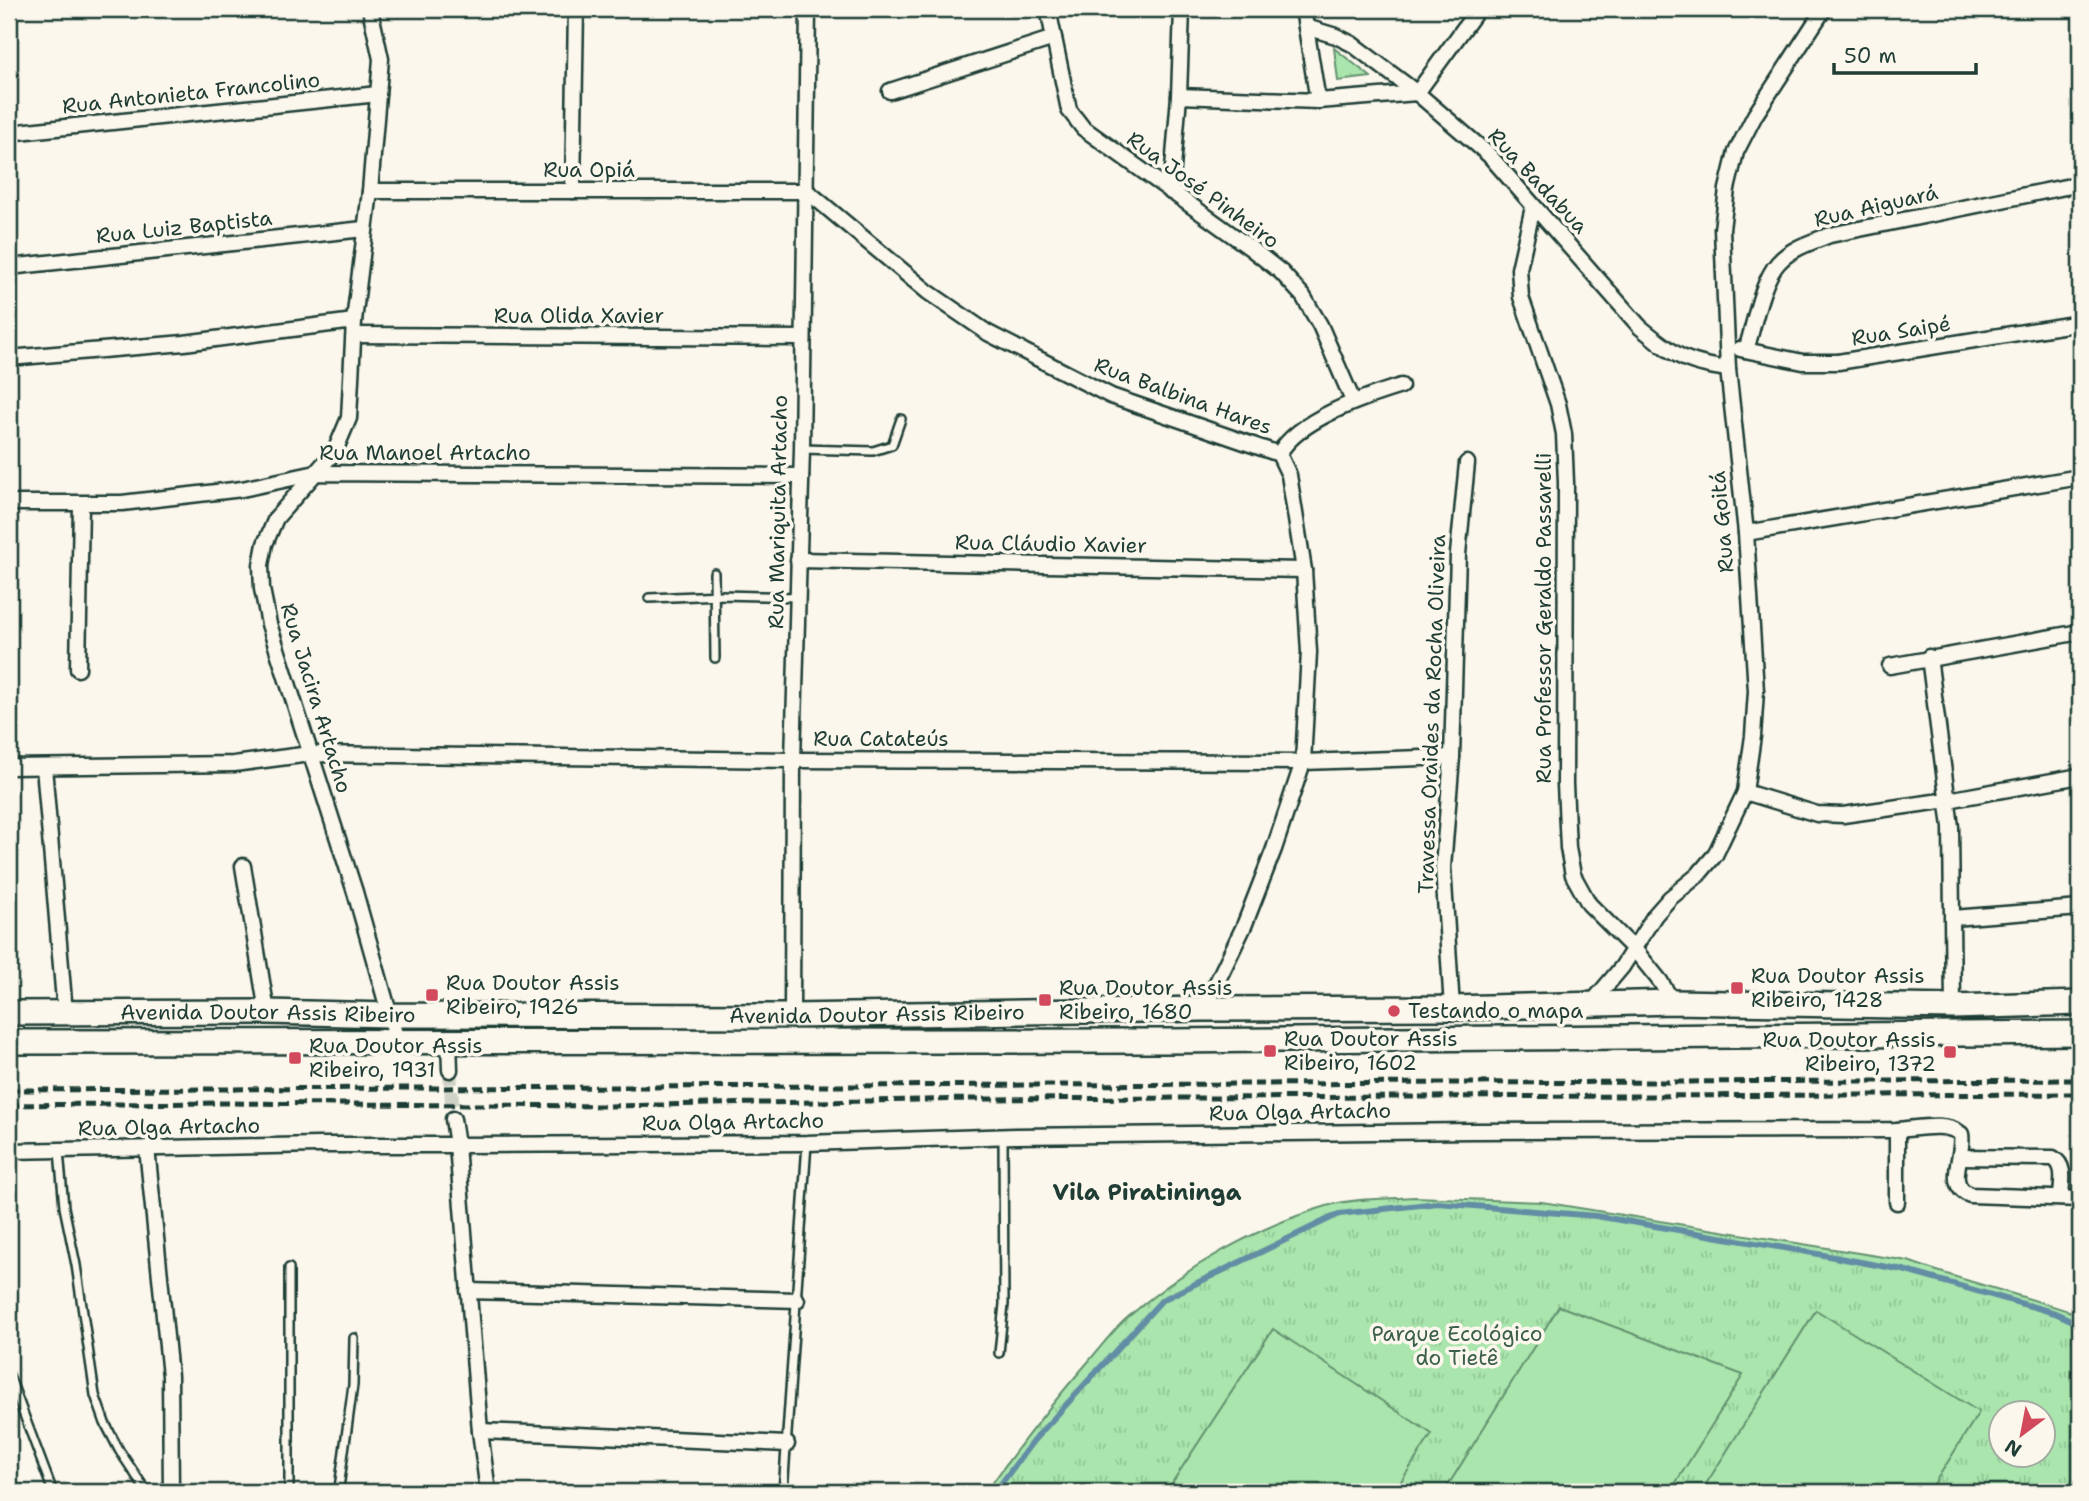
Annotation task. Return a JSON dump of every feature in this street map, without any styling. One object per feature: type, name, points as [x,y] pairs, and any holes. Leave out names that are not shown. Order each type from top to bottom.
[{"type":"main road","name":"Avenida Doutor Assis Ribeiro","points":[[9,1013],[792,1016],[1452,1008],[1673,1002],[1953,1007],[2080,1003]]},
{"type":"main road","points":[[1166,1041],[1180,1032],[1204,1009]]},
{"type":"main road","name":"Avenida Doutor Assis Ribeiro","points":[[9,1042],[1166,1041],[2080,1032]]},
{"type":"street","name":"Rua Jacira Artacho","points":[[370,9],[381,59],[370,191],[354,328],[349,418],[335,451],[276,518],[265,544],[261,565],[262,589],[269,624],[355,892],[397,1041]]},
{"type":"street","points":[[573,191],[576,9]]},
{"type":"street","name":"Rua Mariquita Artacho","points":[[792,1016],[793,760],[802,449],[808,9]]},
{"type":"street","name":"Rua José Pinheiro","points":[[1048,9],[1069,110],[1083,128],[1281,272],[1303,296],[1320,325],[1353,401]]},
{"type":"street","points":[[1171,192],[1179,96],[1182,9]]},
{"type":"street","points":[[1303,9],[1318,101]]},
{"type":"street","points":[[1179,96],[1318,101],[1417,93],[1478,9]]},
{"type":"street","name":"Rua Goitá","points":[[1590,1004],[1635,950],[1655,915],[1670,898],[1698,875],[1715,855],[1745,792],[1756,691],[1746,533],[1728,369],[1722,229],[1727,189],[1736,152],[1755,115],[1824,9]]},
{"type":"street","name":"Rua Badabua","points":[[1306,27],[1352,44],[1417,93],[1489,155],[1640,327],[1667,349],[1689,362],[1728,369]]},
{"type":"street","points":[[890,90],[1054,38]]},
{"type":"street","name":"Rua Antonieta Francolino","points":[[9,133],[378,94]]},
{"type":"street","name":"Rua Aiguará","points":[[1746,350],[1768,279],[1778,263],[1800,247],[1830,235],[2080,184]]},
{"type":"street","name":"Rua Opiá","points":[[370,191],[807,191]]},
{"type":"street","name":"Rua Balbina Hares","points":[[807,191],[928,292],[988,333],[1111,396],[1279,454],[1289,475],[1304,570],[1309,652],[1303,762],[1274,849],[1244,926],[1204,1009]]},
{"type":"street","name":"Rua Professor Geraldo Passarelli","points":[[1533,207],[1519,269],[1521,297],[1558,404],[1564,434],[1565,784],[1568,848],[1573,875],[1589,904],[1635,950],[1673,1002]]},
{"type":"street","name":"Rua Luiz Baptista","points":[[9,267],[364,229]]},
{"type":"street","name":"Rua Saipé","points":[[1729,348],[1803,362],[1838,362],[2080,323]]},
{"type":"street","name":"Rua Olida Xavier","points":[[9,358],[354,328],[803,338]]},
{"type":"street","points":[[1279,454],[1284,444],[1293,436],[1353,401],[1401,386]]},
{"type":"street","name":"Travessa Oraides da Rocha Oliveira","points":[[1452,1008],[1443,867],[1451,757],[1458,554],[1467,463]]},
{"type":"street","name":"Rua Manoel Artacho","points":[[9,503],[122,503],[242,489],[316,473],[801,476]]},
{"type":"street","points":[[1746,533],[2080,477]]},
{"type":"street","points":[[78,669],[81,505]]},
{"type":"street","name":"Rua Cláudio Xavier","points":[[799,560],[1304,570]]},
{"type":"street","points":[[1890,666],[2080,632]]},
{"type":"street","points":[[1929,657],[1951,827],[1953,1007]]},
{"type":"street","name":"Rua Catateús","points":[[9,767],[234,764],[310,754],[793,760],[1303,762],[1451,757]]},
{"type":"street","points":[[44,766],[65,1013]]},
{"type":"street","points":[[1745,792],[1817,814],[1843,815],[1948,800],[2080,776]]},
{"type":"street","points":[[243,866],[267,1012]]},
{"type":"street","points":[[1953,918],[2080,908]]},
{"type":"street","points":[[449,1040],[450,1070]]},
{"type":"street","points":[[453,1119],[480,1430],[488,1492]]},
{"type":"street","name":"Rua Olga Artacho","points":[[9,1151],[807,1143],[1003,1137],[1952,1128],[1961,1135],[1961,1157],[1956,1181],[1957,1188],[1962,1192],[1969,1195],[2080,1199]]},
{"type":"street","points":[[1896,1130],[1897,1202]]},
{"type":"street","points":[[147,1148],[170,1376],[171,1492]]},
{"type":"street","points":[[1961,1157],[2053,1158],[2060,1162],[2062,1168],[2060,1198]]},
{"type":"street","points":[[467,1291],[797,1300]]},
{"type":"street","points":[[480,1430],[787,1444]]},
{"type":"lane","points":[[802,449],[884,449],[892,445],[901,419]]},
{"type":"lane","points":[[715,573],[715,659]]},
{"type":"lane","points":[[649,598],[797,597]]},
{"type":"lane","points":[[999,1353],[1004,1304],[1003,1137]]},
{"type":"lane","points":[[783,1492],[807,1143]]},
{"type":"lane","points":[[59,1151],[64,1207],[78,1275],[95,1395],[119,1450],[147,1492]]},
{"type":"lane","points":[[289,1268],[289,1492]]},
{"type":"lane","points":[[336,1492],[339,1488],[354,1385],[354,1338]]},
{"type":"lane","points":[[9,1375],[53,1492]]},
{"type":"green space","points":[[1334,48],[1371,77],[1338,81]]},
{"type":"green space","name":"Parque Ecológico do Tietê","points":[[1415,1197],[1542,1202],[1908,1261],[2080,1315],[2080,1492],[986,1492],[1048,1410],[1111,1334],[1172,1282],[1223,1251],[1276,1224],[1330,1205]]},
{"type":"green space","points":[[1559,1306],[1743,1375],[1670,1492],[1444,1492]]},
{"type":"green space","points":[[1816,1310],[1979,1412],[1929,1492],[1701,1492]]},
{"type":"green space","points":[[1273,1329],[1432,1434],[1394,1492],[1166,1492]]},
{"type":"waterway","points":[[995,1492],[1033,1441],[1162,1300],[1339,1214],[1438,1203],[1596,1216],[1903,1270],[2055,1313],[2080,1324]]},
{"type":"tunnel","points":[[450,1070],[453,1119]]},
{"type":"railway","points":[[9,1090],[2080,1080]]},
{"type":"railway","points":[[9,1105],[218,1103],[607,1106],[972,1099],[2080,1094]]},
{"type":"place","name":"Rua Doutor Assis Ribeiro, 1428","points":[[1737,988]]},
{"type":"place","name":"Rua Doutor Assis Ribeiro, 1926","points":[[432,995]]},
{"type":"place","name":"Rua Doutor Assis Ribeiro, 1680","points":[[1045,1000]]},
{"type":"place","name":"Testando o mapa","points":[[1394,1011]]},
{"type":"place","name":"Rua Doutor Assis Ribeiro, 1602","points":[[1270,1051]]},
{"type":"place","name":"Rua Doutor Assis Ribeiro, 1372","points":[[1950,1052]]},
{"type":"place","name":"Rua Doutor Assis Ribeiro, 1931","points":[[295,1058]]},
{"type":"district","name":"Vila Piratininga","points":[[1147,1192]]}]
